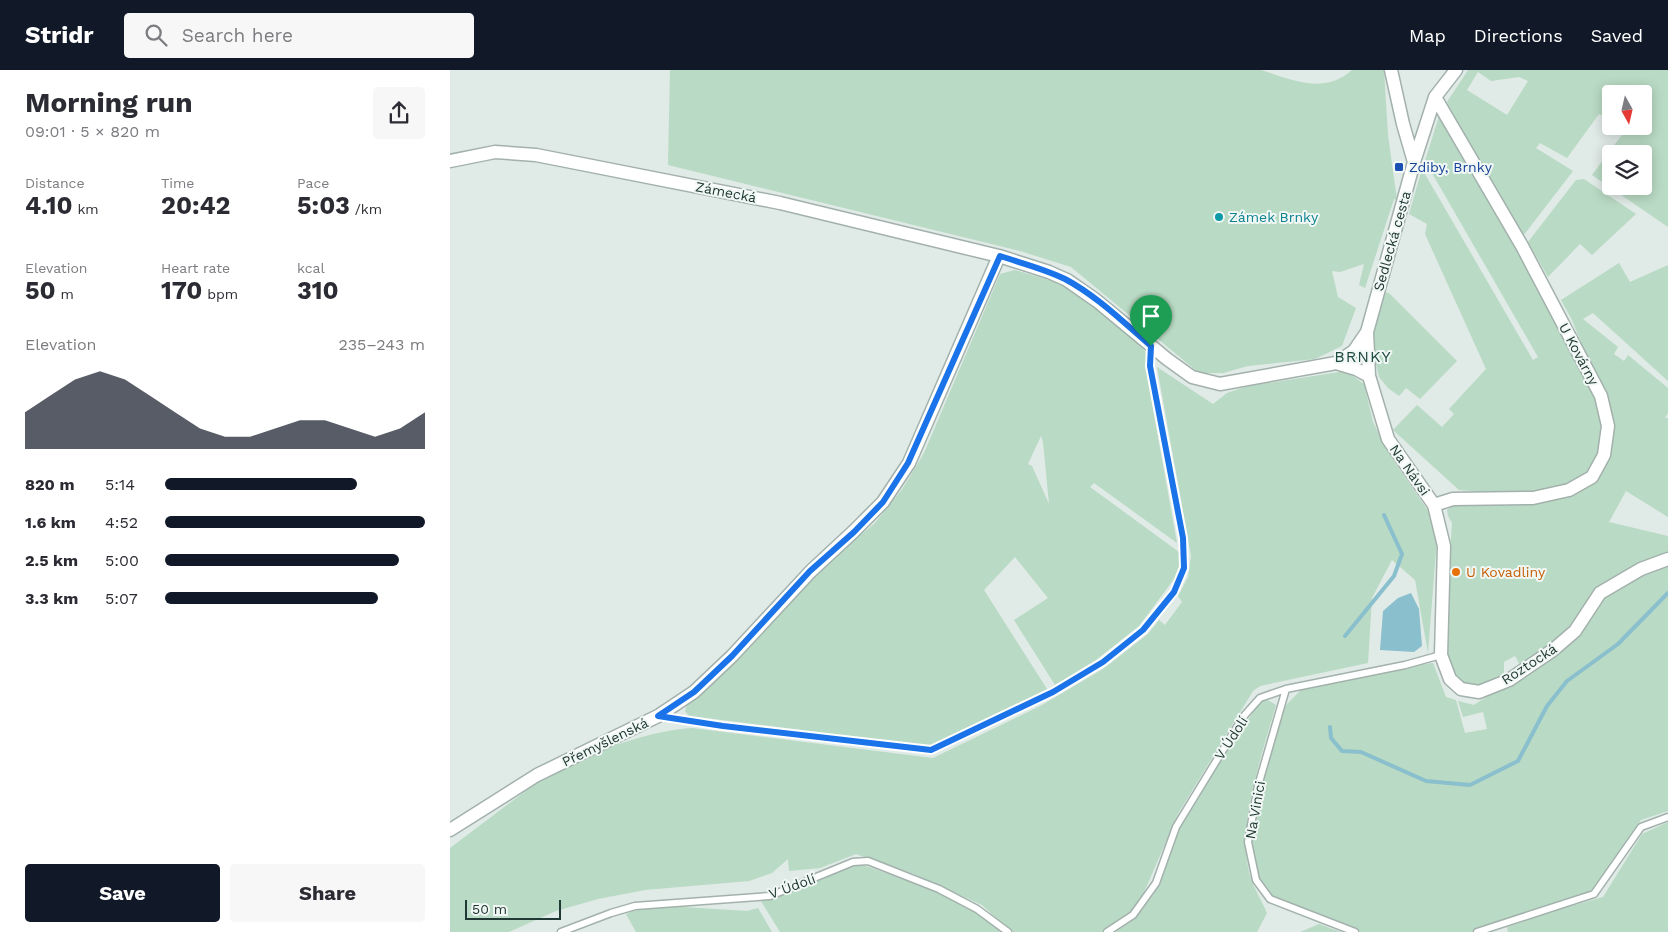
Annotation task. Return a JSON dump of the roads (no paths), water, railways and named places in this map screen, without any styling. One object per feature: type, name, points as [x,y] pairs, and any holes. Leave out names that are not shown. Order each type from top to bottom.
[{"type":"street","points":[[1391,70],[1414,162]]},
{"type":"street","name":"Sedlecká cesta","points":[[1367,332],[1414,162],[1435,97],[1456,70]]},
{"type":"street","name":"U Kovárny","points":[[1434,505],[1454,499],[1533,498],[1569,490],[1592,477],[1604,455],[1608,426],[1600,396],[1527,254],[1435,97]]},
{"type":"street","name":"Zámecká","points":[[450,161],[495,152],[536,155],[780,202],[1000,256]]},
{"type":"street","points":[[1000,256],[1067,280],[1097,300],[1151,346],[1192,377],[1220,384],[1336,363],[1354,350],[1367,332]]},
{"type":"street","name":"Přemyšlenská","points":[[450,830],[537,775],[658,716],[694,692],[732,656],[810,571],[854,532],[883,502],[908,463],[1000,256]]},
{"type":"street","name":"Na Návsi","points":[[1367,332],[1369,376],[1388,439],[1434,505]]},
{"type":"street","points":[[1336,363],[1356,369],[1369,376]]},
{"type":"street","name":"Roztocká","points":[[1434,505],[1444,546],[1440,655],[1450,680],[1461,689],[1479,692],[1509,680],[1553,650],[1575,631],[1600,593],[1641,569],[1668,559]]},
{"type":"lane","points":[[658,716],[723,726],[931,750],[1053,692],[1103,662],[1143,630],[1174,592],[1184,568],[1183,538],[1150,366],[1151,346]]},
{"type":"lane","name":"V Údolí","points":[[1107,932],[1133,915],[1156,884],[1176,827],[1244,717],[1260,698],[1286,689],[1405,665],[1440,655]]},
{"type":"lane","name":"Na Vinici","points":[[1286,689],[1258,786],[1248,842],[1256,880],[1270,899],[1355,932]]},
{"type":"lane","points":[[1477,932],[1594,894],[1641,827],[1668,817]]},
{"type":"lane","name":"V Údolí","points":[[561,932],[611,912],[635,906],[770,896],[852,862],[868,861],[939,889],[977,909],[1008,932]]},
{"type":"water","points":[[1411,593],[1419,609],[1422,646],[1414,652],[1380,650],[1383,611],[1398,598]]},
{"type":"waterway","points":[[1345,636],[1394,576],[1402,554],[1384,515]]},
{"type":"waterway","points":[[1330,727],[1331,738],[1342,751],[1361,752],[1426,781],[1470,785],[1518,761],[1547,706],[1567,681],[1618,644],[1668,593]]},
{"type":"place","name":"Zdiby, Brnky","points":[[1399,167]]},
{"type":"place","name":"Zámek Brnky","points":[[1219,217]]},
{"type":"place","name":"U Kovadliny","points":[[1456,572]]},
{"type":"district","name":"BRNKY","points":[[1363,356]]}]
